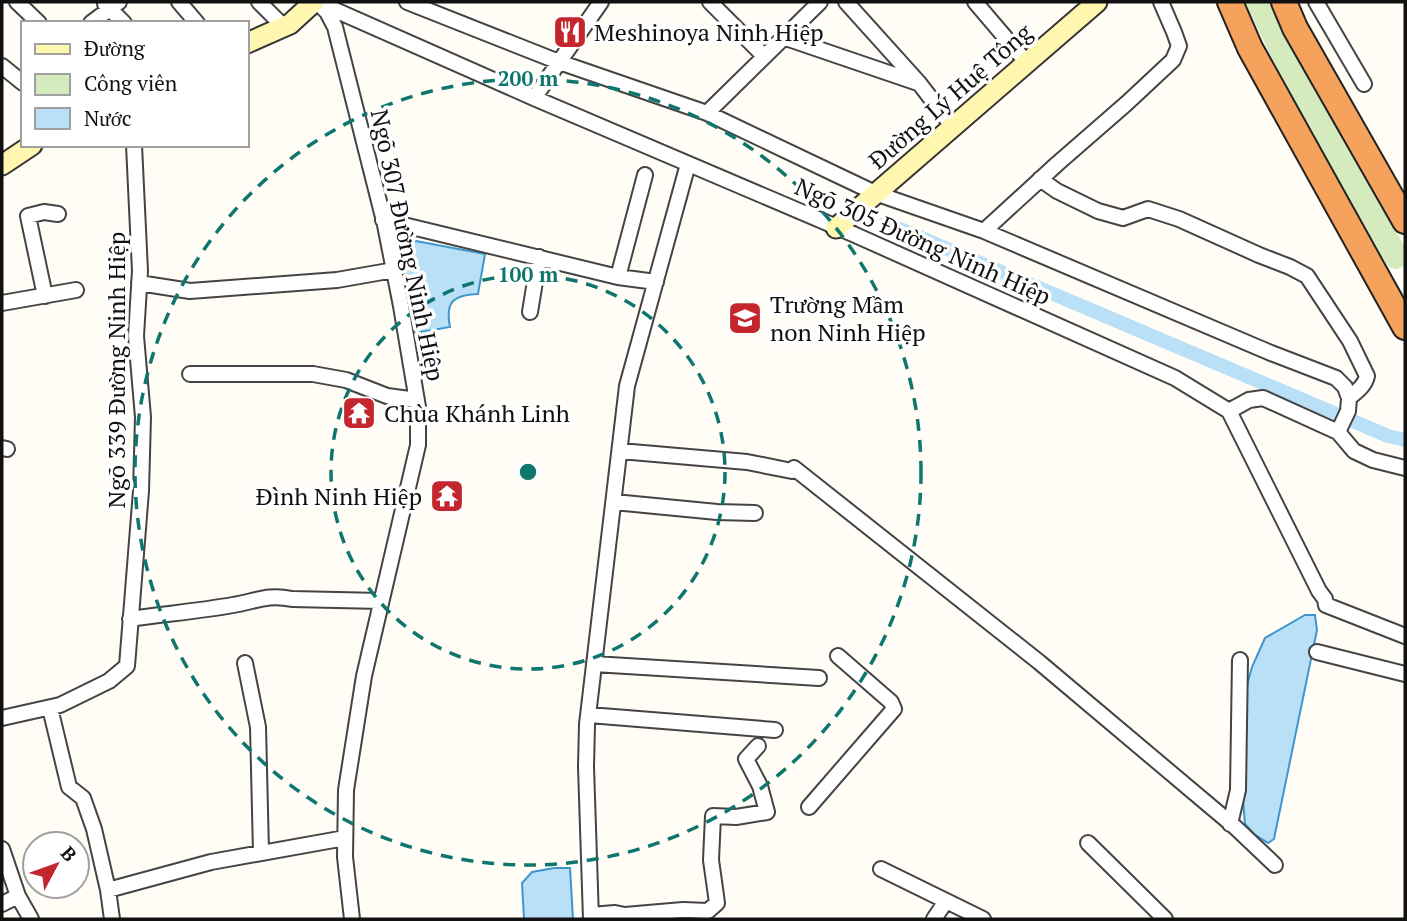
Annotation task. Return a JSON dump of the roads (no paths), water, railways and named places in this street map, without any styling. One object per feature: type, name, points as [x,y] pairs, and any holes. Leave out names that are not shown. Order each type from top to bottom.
[{"type":"highway","points":[[1230,2],[1250,48],[1405,327]]},
{"type":"highway","points":[[1284,2],[1295,27],[1405,221]]},
{"type":"main road","points":[[248,43],[290,24],[316,2]]},
{"type":"main road","name":"Đường Lý Huệ Tông","points":[[836,228],[1097,2]]},
{"type":"main road","points":[[2,165],[29,147]]},
{"type":"street","points":[[17,2],[37,21]]},
{"type":"street","points":[[179,2],[195,21]]},
{"type":"street","points":[[259,2],[284,27]]},
{"type":"street","name":"Ngõ 305 Đường Ninh Hiệp","points":[[316,2],[1024,309],[1175,378],[1229,411]]},
{"type":"street","name":"Ngõ 307 Đường Ninh Hiệp","points":[[316,2],[327,12],[335,27],[394,270],[417,400],[418,444],[364,676],[346,790],[345,857],[352,919]]},
{"type":"street","points":[[407,2],[559,62],[707,113],[875,193],[984,231],[1336,378],[1345,387],[1348,405]]},
{"type":"street","points":[[534,98],[601,2]]},
{"type":"street","points":[[710,2],[764,56]]},
{"type":"street","points":[[707,113],[820,2]]},
{"type":"street","points":[[846,2],[919,83],[952,126]]},
{"type":"street","points":[[975,2],[1027,63]]},
{"type":"street","points":[[984,231],[1173,60],[1179,46],[1161,2]]},
{"type":"street","points":[[1316,2],[1364,84]]},
{"type":"street","points":[[93,21],[111,4],[123,21]]},
{"type":"street","points":[[783,37],[919,83]]},
{"type":"street","points":[[4,71],[21,65]]},
{"type":"street","points":[[4,71],[21,82]]},
{"type":"street","name":"Ngõ 339 Đường Ninh Hiệp","points":[[2,718],[60,705],[109,681],[127,666],[141,491],[143,417],[136,336],[139,219],[134,147]]},
{"type":"street","points":[[688,164],[627,386],[589,715],[586,767],[591,917],[615,913],[625,915],[683,910],[708,911],[716,903],[711,860],[713,816],[736,817],[766,812],[760,786],[746,760],[758,746]]},
{"type":"street","points":[[618,277],[645,175]]},
{"type":"street","points":[[1040,179],[1057,191],[1098,211],[1124,218],[1148,209],[1179,219],[1307,276],[1350,341],[1367,376],[1348,405],[1339,429]]},
{"type":"street","points":[[45,296],[27,216],[44,212],[58,214]]},
{"type":"street","points":[[383,220],[618,277],[656,282]]},
{"type":"street","points":[[530,313],[539,257]]},
{"type":"street","points":[[139,283],[190,291],[337,280],[394,270]]},
{"type":"street","points":[[2,303],[76,290]]},
{"type":"street","points":[[190,374],[313,374],[346,380],[387,396],[417,400]]},
{"type":"street","points":[[1405,468],[1373,460],[1354,451],[1339,429],[1263,398],[1249,400],[1229,411],[1326,605],[1405,636]]},
{"type":"street","points":[[620,451],[747,462],[793,469],[1039,662],[1275,865]]},
{"type":"street","points":[[614,502],[755,513]]},
{"type":"street","points":[[130,619],[278,596],[292,599],[382,601]]},
{"type":"street","points":[[1317,652],[1405,674]]},
{"type":"street","points":[[809,807],[894,709],[891,702],[838,656]]},
{"type":"street","points":[[1230,824],[1238,790],[1240,660]]},
{"type":"street","points":[[245,663],[258,727],[261,852]]},
{"type":"street","points":[[594,664],[819,678]]},
{"type":"street","points":[[50,708],[69,787],[83,797],[94,829],[112,919]]},
{"type":"street","points":[[589,715],[775,730]]},
{"type":"street","points":[[108,890],[211,862],[345,838]]},
{"type":"street","points":[[1088,843],[1165,919]]},
{"type":"street","points":[[2,849],[18,896],[31,919]]},
{"type":"street","points":[[881,869],[982,919]]},
{"type":"street","points":[[2,904],[18,896]]},
{"type":"street","points":[[934,919],[946,901]]},
{"type":"water","points":[[416,241],[485,254],[478,294],[462,296],[453,302],[449,311],[450,327],[415,333],[402,260],[406,246]]},
{"type":"water","points":[[1305,615],[1315,615],[1317,630],[1274,839],[1268,843],[1245,824],[1244,696],[1252,667],[1265,638]]},
{"type":"water","points":[[570,868],[573,919],[524,919],[522,883],[532,872]]},
{"type":"waterway","points":[[886,223],[1388,436],[1405,440]]},
{"type":"place","name":"Meshinoya Ninh Hiệp","points":[[570,32]]},
{"type":"place","name":"Trường Mầm non Ninh Hiệp","points":[[745,318]]},
{"type":"place","name":"Chùa Khánh Linh","points":[[359,413]]},
{"type":"place","name":"Đình Ninh Hiệp","points":[[447,496]]}]
